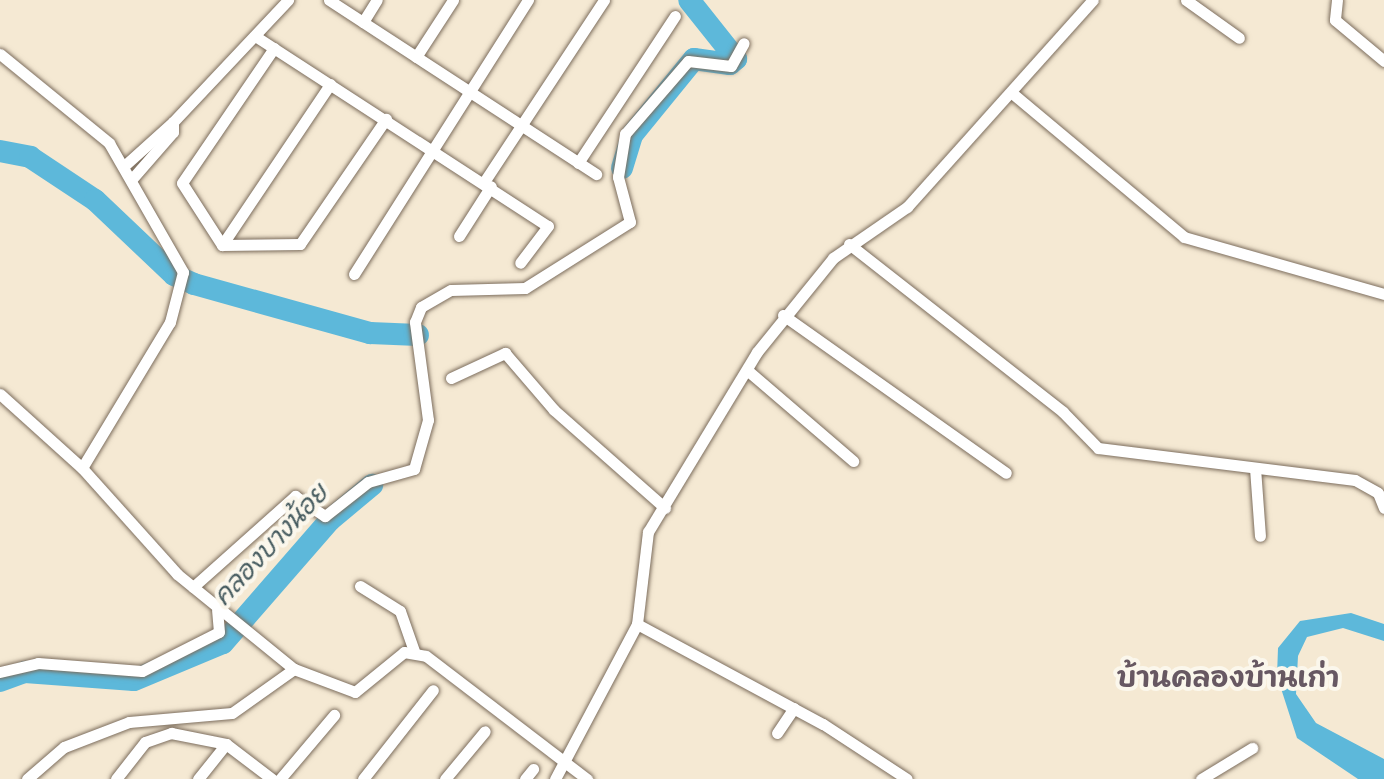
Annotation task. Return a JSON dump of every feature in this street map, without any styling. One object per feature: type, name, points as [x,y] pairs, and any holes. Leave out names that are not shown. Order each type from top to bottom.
[{"type":"street","points":[[124,166],[173,122],[288,0]]},
{"type":"street","points":[[329,0],[596,174]]},
{"type":"street","points":[[363,22],[377,0]]},
{"type":"street","points":[[416,57],[453,0]]},
{"type":"street","points":[[354,274],[528,0]]},
{"type":"street","points":[[459,236],[521,126],[604,0]]},
{"type":"street","points":[[555,779],[559,762],[637,624],[643,542],[783,315],[849,244],[907,207],[1093,0]]},
{"type":"street","points":[[1186,0],[1239,38]]},
{"type":"street","points":[[1337,0],[1335,20],[1384,61]]},
{"type":"street","points":[[578,163],[675,16]]},
{"type":"street","points":[[255,36],[548,226],[520,263]]},
{"type":"street","points":[[193,587],[295,496],[325,516],[368,482],[414,469],[428,420],[415,322],[421,307],[451,290],[525,288],[630,222],[618,177],[625,134],[689,60],[731,66],[744,43]]},
{"type":"street","points":[[222,245],[182,183],[274,48]]},
{"type":"street","points":[[0,54],[98,130],[132,179],[183,272],[181,290],[170,322],[82,468]]},
{"type":"street","points":[[222,245],[330,84]]},
{"type":"street","points":[[1012,93],[1171,230],[1384,294]]},
{"type":"street","points":[[222,245],[300,244],[386,119]]},
{"type":"street","points":[[132,179],[173,132],[173,122]]},
{"type":"street","points":[[849,244],[1011,369],[1098,448],[1355,480],[1378,493],[1384,508]]},
{"type":"street","points":[[783,315],[1006,473]]},
{"type":"street","points":[[451,378],[505,353],[554,410],[665,508]]},
{"type":"street","points":[[747,370],[853,461]]},
{"type":"street","points":[[0,394],[82,468],[220,613],[294,669],[355,692],[397,656],[414,651]]},
{"type":"street","points":[[1255,468],[1260,536]]},
{"type":"street","points":[[360,586],[400,611],[414,651],[559,762],[587,779]]},
{"type":"street","points":[[0,672],[38,663],[142,671],[219,632],[220,613]]},
{"type":"street","points":[[637,624],[794,708],[907,779]]},
{"type":"street","points":[[27,779],[64,747],[129,722],[232,713],[294,669]]},
{"type":"street","points":[[363,779],[433,690]]},
{"type":"street","points":[[777,733],[794,708]]},
{"type":"street","points":[[280,779],[334,715]]},
{"type":"street","points":[[445,779],[485,731]]},
{"type":"street","points":[[116,779],[160,735],[226,744],[272,779]]},
{"type":"street","points":[[198,779],[226,744]]},
{"type":"street","points":[[1201,779],[1252,748]]},
{"type":"street","points":[[525,779],[533,769]]},
{"type":"water","points":[[1351,613],[1384,624],[1384,641],[1343,628],[1307,637],[1298,656],[1296,694],[1316,723],[1384,759],[1384,779],[1358,779],[1297,738],[1277,676],[1278,648],[1300,621]]},
{"type":"waterway","name":"คลองบางน้อย","points":[[622,168],[632,135],[694,59],[730,64],[736,59],[689,0]]},
{"type":"waterway","points":[[0,151],[30,157],[95,200],[174,275],[194,284],[370,333],[418,335]]},
{"type":"waterway","name":"คลองบางน้อย","points":[[0,681],[25,672],[134,680],[223,643],[330,520],[372,485]]},
{"type":"district","name":"บ้านคลองบ้านเก่า","points":[[1228,682]]}]
